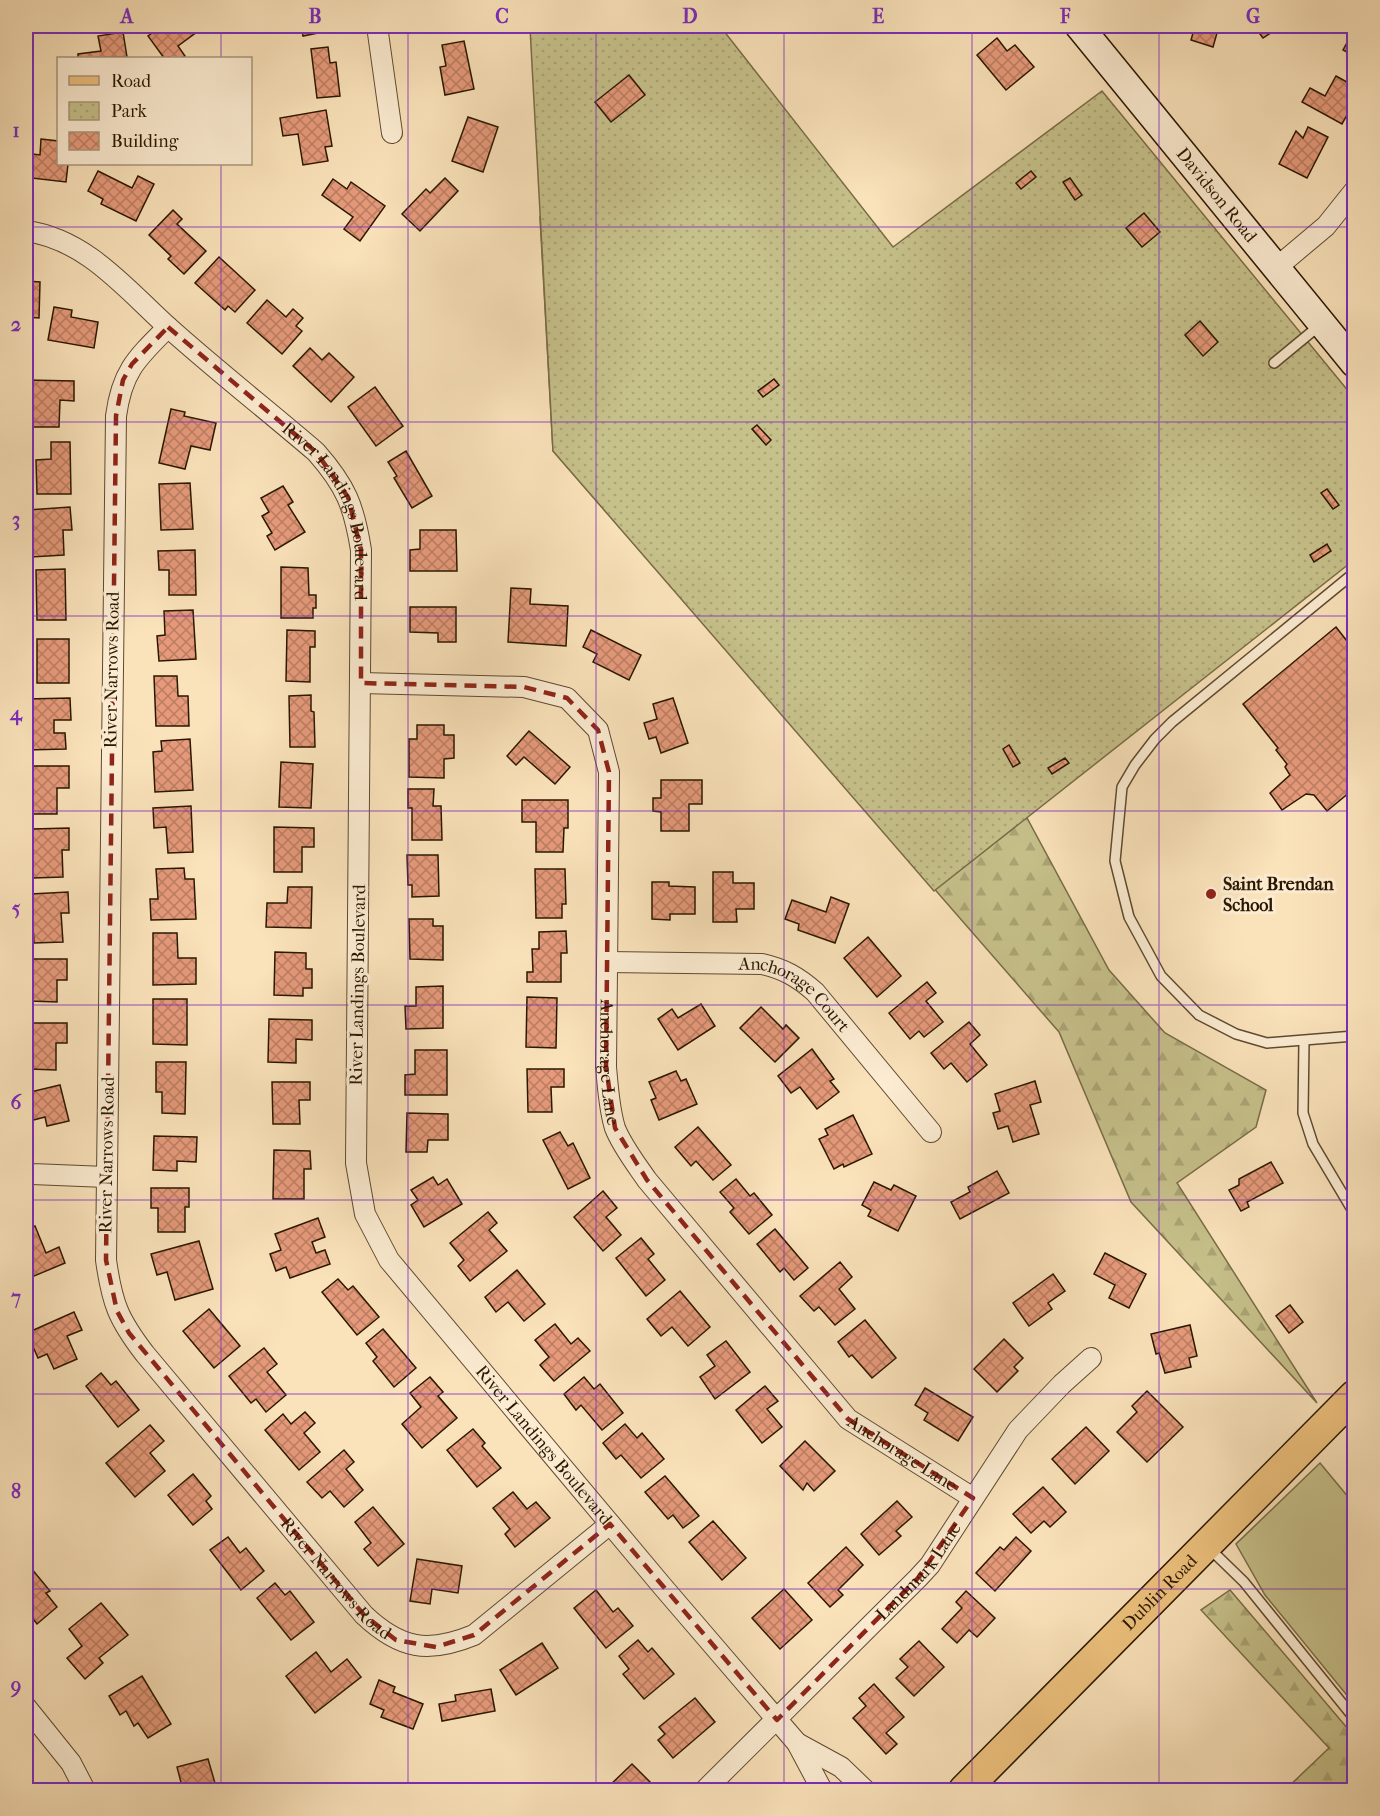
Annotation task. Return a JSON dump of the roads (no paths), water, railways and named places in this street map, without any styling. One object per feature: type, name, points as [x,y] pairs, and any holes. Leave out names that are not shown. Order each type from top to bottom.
[{"type":"main road","name":"Davidson Road","points":[[1079,26],[1354,363]]},
{"type":"main road","name":"Dublin Road","points":[[964,1791],[1354,1396]]},
{"type":"street","points":[[377,26],[392,133]]},
{"type":"street","points":[[1276,268],[1326,226],[1354,191]]},
{"type":"street","name":"River Landings Boulevard","points":[[26,231],[63,243],[92,258],[117,278],[168,327],[316,452],[335,473],[348,497],[357,523],[361,550],[356,1163],[364,1214],[389,1260],[797,1743],[822,1791]]},
{"type":"street","name":"River Narrows Road","points":[[168,327],[144,350],[128,372],[118,396],[116,416],[106,1177],[107,1268],[117,1311],[129,1333],[364,1615],[378,1629],[396,1640],[435,1647],[474,1635],[610,1524]]},
{"type":"street","name":"Anchorage Lane","points":[[361,684],[524,687],[567,698],[598,730],[609,772],[606,1067],[615,1128],[647,1180],[848,1419],[973,1498]]},
{"type":"street","name":"Anchorage Court","points":[[607,962],[762,964],[783,969],[800,978],[815,992],[931,1132]]},
{"type":"street","points":[[26,1172],[106,1177]]},
{"type":"street","name":"Landmark Lane","points":[[705,1791],[930,1565],[1018,1430],[1062,1384],[1091,1358]]},
{"type":"street","points":[[26,1707],[71,1763],[86,1791]]},
{"type":"street","name":"River Landings Boulevard","points":[[797,1743],[841,1767],[865,1791]]},
{"type":"lane","points":[[1274,363],[1322,324]]},
{"type":"lane","points":[[1354,573],[1172,722],[1155,739],[1122,787],[1114,861],[1130,917],[1161,976],[1199,1015],[1236,1034],[1267,1043],[1354,1036]]},
{"type":"lane","points":[[1304,1041],[1304,1113],[1313,1144],[1354,1213]]},
{"type":"lane","points":[[1207,1547],[1244,1582],[1354,1718]]},
{"type":"place","name":"Saint Brendan School","points":[[1211,894]]}]
